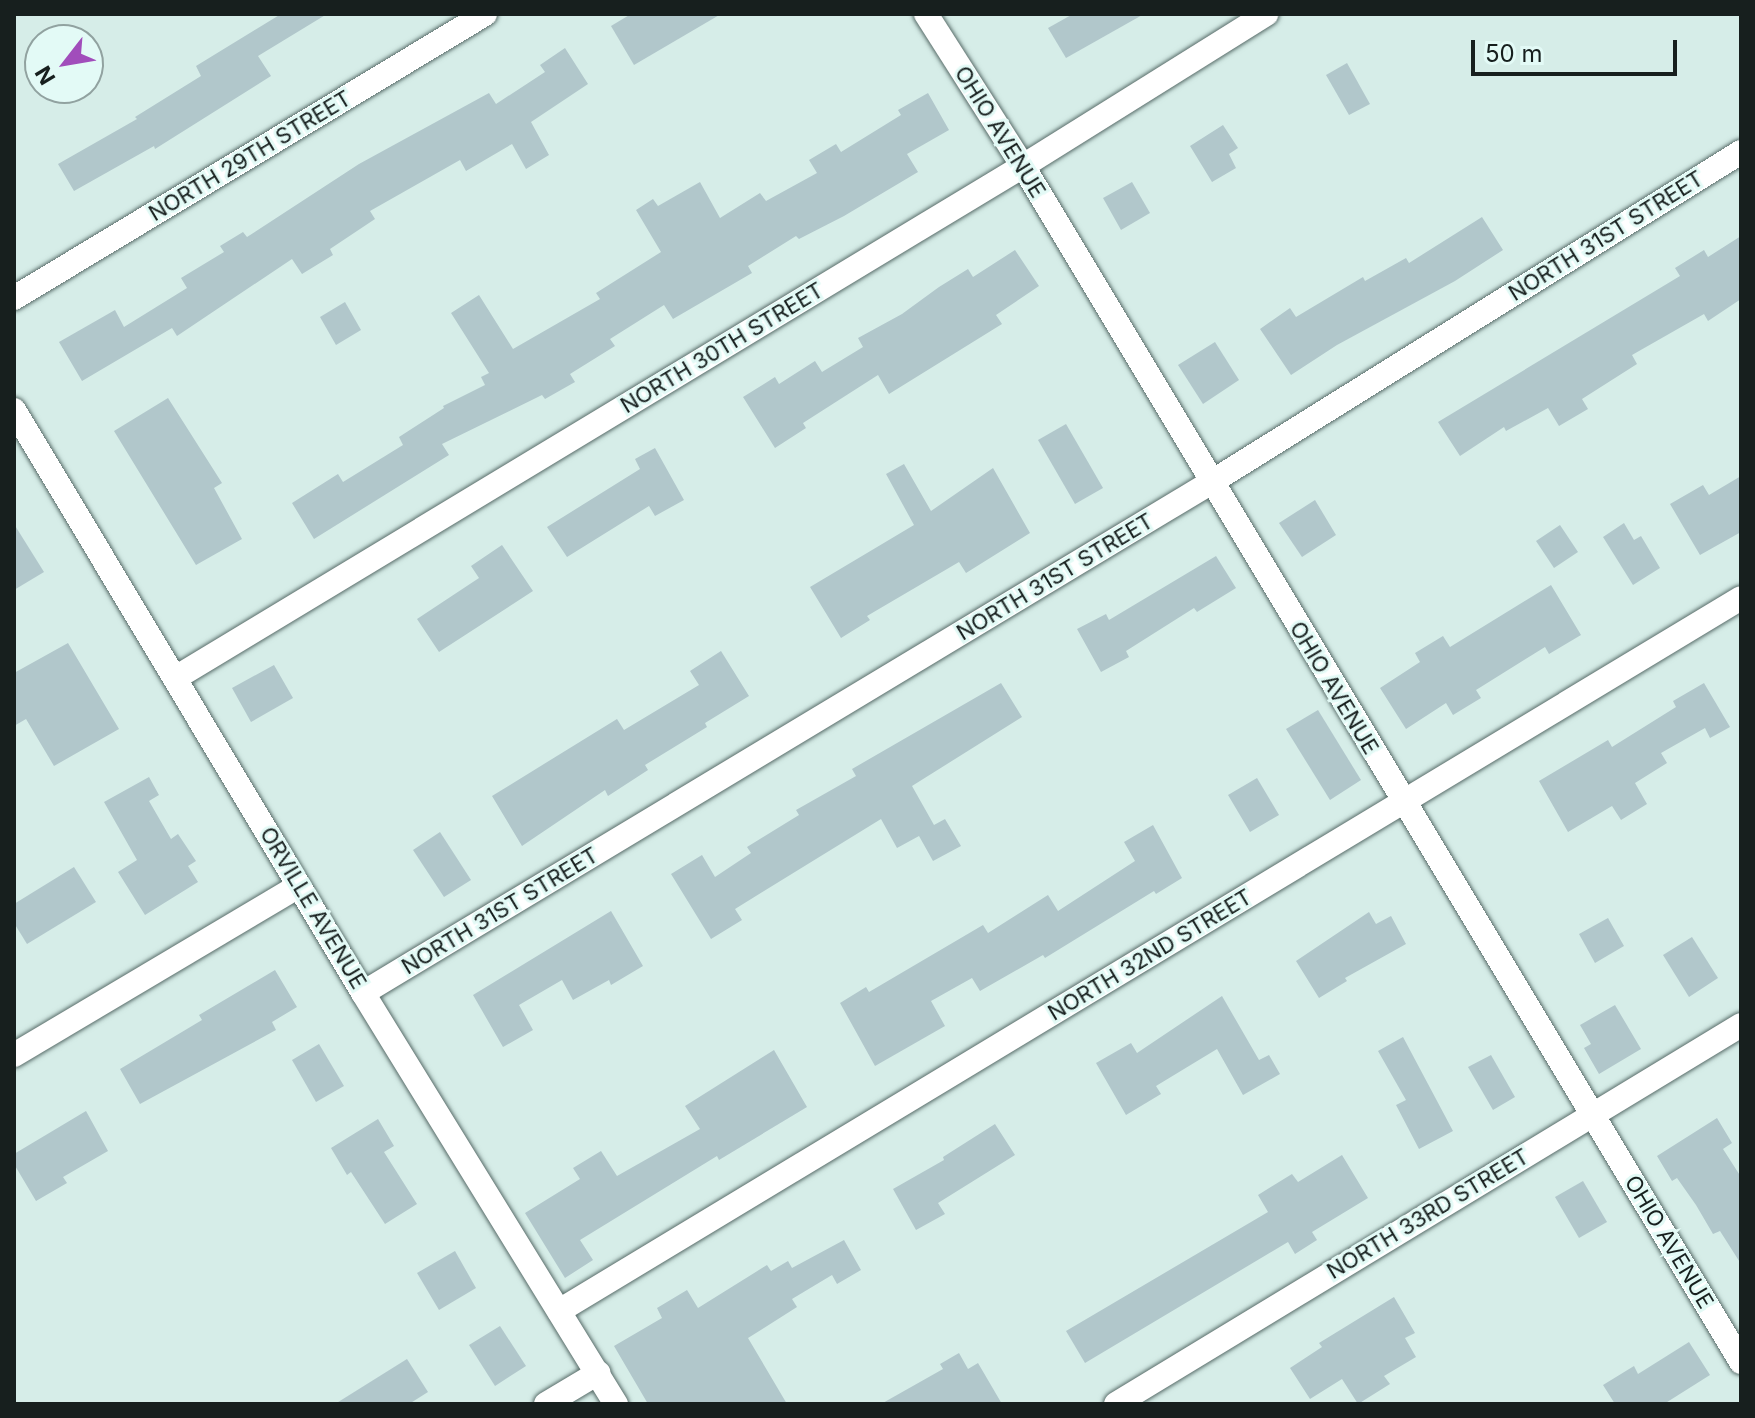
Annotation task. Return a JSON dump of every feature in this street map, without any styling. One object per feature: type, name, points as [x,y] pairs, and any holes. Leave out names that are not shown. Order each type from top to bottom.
[{"type":"street","name":"NORTH 29TH STREET","points":[[14,298],[485,14]]},
{"type":"street","name":"OHIO AVENUE","points":[[926,14],[1023,166],[1210,483],[1741,1362]]},
{"type":"street","name":"NORTH 30TH STREET","points":[[177,677],[1023,166],[1266,14]]},
{"type":"street","name":"NORTH 31ST STREET","points":[[363,993],[1210,483],[1741,152]]},
{"type":"street","name":"ORVILLE AVENUE","points":[[14,410],[177,677],[363,993],[616,1404]]},
{"type":"street","name":"NORTH 32ND STREET","points":[[559,1311],[1741,598]]},
{"type":"street","points":[[14,1055],[299,886]]},
{"type":"street","name":"NORTH 33RD STREET","points":[[1116,1404],[1741,1025]]},
{"type":"street","points":[[546,1404],[598,1373]]},
{"type":"building","points":[[281,14],[327,14],[258,56],[271,76],[155,149],[154,146],[74,191],[58,164],[137,119],[135,117],[201,76],[196,66]]},
{"type":"building","points":[[631,14],[721,14],[634,65],[611,26]]},
{"type":"building","points":[[1073,14],[1144,14],[1066,58],[1048,28]]},
{"type":"building","points":[[565,48],[588,84],[531,122],[549,155],[526,169],[512,144],[466,171],[460,160],[370,211],[375,219],[330,249],[333,255],[302,274],[292,259],[177,336],[172,328],[82,381],[59,342],[115,310],[124,327],[187,288],[181,278],[224,252],[220,246],[243,232],[247,237],[359,164],[489,93],[496,104],[545,72],[540,65]]},
{"type":"building","points":[[1347,63],[1370,104],[1349,115],[1326,75]]},
{"type":"building","points":[[928,93],[949,130],[907,154],[918,172],[844,216],[799,239],[796,236],[748,266],[752,273],[673,319],[664,305],[610,339],[615,346],[570,374],[575,382],[545,399],[542,395],[442,444],[449,455],[314,539],[292,503],[338,474],[343,482],[403,445],[399,437],[443,406],[485,385],[481,377],[489,373],[451,313],[479,295],[513,349],[600,299],[596,293],[661,252],[636,210],[653,199],[658,206],[700,182],[720,218],[760,193],[766,201],[817,173],[809,160],[836,144],[841,152],[901,115],[898,110]]},
{"type":"building","points":[[1223,125],[1238,148],[1229,154],[1236,168],[1212,182],[1190,146]]},
{"type":"building","points":[[1132,182],[1150,213],[1121,230],[1103,198]]},
{"type":"building","points":[[1482,217],[1503,250],[1455,281],[1337,345],[1291,375],[1260,329],[1290,308],[1296,317],[1363,277],[1365,281],[1406,258],[1409,263]]},
{"type":"building","points":[[1741,236],[1741,299],[1708,321],[1704,314],[1632,355],[1637,364],[1582,399],[1588,409],[1559,426],[1548,408],[1506,431],[1504,427],[1460,456],[1438,422],[1680,276],[1675,268],[1704,250],[1708,257]]},
{"type":"building","points":[[1015,250],[1039,286],[996,315],[1002,324],[889,394],[878,375],[803,423],[806,428],[775,448],[743,397],[775,377],[779,384],[815,361],[822,372],[863,347],[858,338],[902,314],[968,269],[973,277]]},
{"type":"building","points":[[345,302],[361,330],[336,345],[320,317]]},
{"type":"building","points":[[1215,342],[1239,380],[1203,404],[1178,365]]},
{"type":"building","points":[[168,398],[222,483],[214,488],[242,539],[196,565],[114,431]]},
{"type":"building","points":[[1066,424],[1103,488],[1075,504],[1038,440]]},
{"type":"building","points":[[655,448],[684,500],[655,516],[649,506],[567,557],[547,527],[640,469],[635,459]]},
{"type":"building","points":[[904,464],[931,511],[993,468],[1030,533],[966,573],[959,562],[867,616],[870,620],[841,638],[810,587],[914,525],[886,474]]},
{"type":"building","points":[[1741,476],[1741,532],[1700,555],[1670,504],[1703,485],[1709,495]]},
{"type":"building","points":[[1315,500],[1336,535],[1302,557],[1279,523]]},
{"type":"building","points":[[1624,523],[1634,540],[1641,536],[1660,568],[1633,585],[1603,537]]},
{"type":"building","points":[[14,524],[44,572],[14,590]]},
{"type":"building","points":[[1560,525],[1578,552],[1554,568],[1536,541]]},
{"type":"building","points":[[502,545],[533,591],[439,652],[417,619],[479,578],[471,566]]},
{"type":"building","points":[[1216,556],[1236,588],[1197,612],[1194,608],[1126,651],[1129,657],[1101,672],[1077,629],[1106,614],[1109,620]]},
{"type":"building","points":[[1551,585],[1581,635],[1549,654],[1545,647],[1476,690],[1481,698],[1453,715],[1446,703],[1406,729],[1380,688],[1420,662],[1415,653],[1443,636],[1450,647]]},
{"type":"building","points":[[68,643],[119,729],[54,766],[26,719],[14,726],[14,673]]},
{"type":"building","points":[[721,651],[749,696],[705,723],[707,727],[645,765],[648,770],[608,796],[605,790],[522,846],[492,796],[617,719],[624,730],[699,685],[690,671]]},
{"type":"building","points":[[274,665],[293,698],[251,722],[232,688]]},
{"type":"building","points":[[1001,683],[1022,717],[912,786],[934,825],[945,819],[961,846],[933,861],[919,836],[897,848],[881,819],[735,909],[742,920],[711,939],[671,874],[702,855],[715,877],[751,853],[747,847],[799,815],[796,810],[856,776],[852,769]]},
{"type":"building","points":[[1704,683],[1730,727],[1710,738],[1705,728],[1661,753],[1667,763],[1635,783],[1647,804],[1621,820],[1612,806],[1568,832],[1539,781],[1608,740],[1612,747],[1676,707],[1673,701]]},
{"type":"building","points":[[1318,710],[1361,780],[1330,800],[1286,729]]},
{"type":"building","points":[[149,777],[159,795],[149,801],[171,839],[178,834],[196,861],[188,866],[198,882],[145,915],[118,872],[137,860],[104,802]]},
{"type":"building","points":[[1257,778],[1279,815],[1250,832],[1228,795]]},
{"type":"building","points":[[1153,825],[1182,878],[1156,894],[1154,891],[1045,958],[1043,955],[980,991],[972,978],[931,1001],[945,1026],[875,1066],[840,1003],[866,987],[869,992],[983,925],[988,933],[1048,895],[1058,911],[1135,861],[1124,842]]},
{"type":"building","points":[[440,832],[471,880],[444,897],[413,850]]},
{"type":"building","points":[[74,867],[96,902],[27,944],[14,923],[14,904]]},
{"type":"building","points":[[611,911],[643,966],[611,985],[609,980],[573,1000],[562,980],[519,1005],[533,1030],[503,1047],[473,995]]},
{"type":"building","points":[[1369,912],[1376,924],[1391,916],[1406,944],[1345,978],[1347,981],[1319,998],[1296,961]]},
{"type":"building","points":[[1608,918],[1624,946],[1595,963],[1579,934]]},
{"type":"building","points":[[1692,937],[1718,978],[1689,997],[1663,955]]},
{"type":"building","points":[[275,970],[297,1007],[272,1022],[276,1030],[140,1104],[120,1069],[202,1020],[199,1015]]},
{"type":"building","points":[[1222,996],[1259,1060],[1269,1055],[1280,1074],[1243,1095],[1217,1049],[1156,1086],[1161,1094],[1126,1115],[1096,1063],[1131,1043],[1137,1053]]},
{"type":"building","points":[[1615,1005],[1641,1049],[1599,1074],[1584,1048],[1591,1044],[1580,1025]]},
{"type":"building","points":[[1403,1037],[1453,1131],[1419,1149],[1396,1105],[1406,1100],[1378,1051]]},
{"type":"building","points":[[319,1044],[344,1086],[316,1102],[292,1060]]},
{"type":"building","points":[[774,1050],[807,1107],[719,1160],[717,1156],[580,1240],[593,1260],[565,1278],[525,1213],[580,1179],[573,1168],[601,1151],[617,1176],[700,1129],[685,1106]]},
{"type":"building","points":[[1491,1055],[1515,1097],[1493,1110],[1468,1067]]},
{"type":"building","points":[[86,1111],[108,1151],[63,1177],[67,1183],[36,1201],[14,1164],[14,1154]]},
{"type":"building","points":[[1717,1118],[1732,1143],[1723,1149],[1741,1177],[1741,1264],[1720,1231],[1713,1234],[1677,1178],[1672,1181],[1657,1156]]},
{"type":"building","points":[[378,1119],[394,1146],[384,1152],[417,1204],[385,1224],[351,1172],[347,1175],[331,1148]]},
{"type":"building","points":[[995,1124],[1015,1155],[938,1203],[945,1214],[916,1230],[893,1189],[944,1160],[943,1157]]},
{"type":"building","points":[[1342,1155],[1368,1198],[1312,1232],[1317,1240],[1295,1254],[1288,1242],[1085,1363],[1066,1331],[1268,1212],[1258,1195],[1292,1174],[1298,1182]]},
{"type":"building","points":[[1583,1181],[1607,1222],[1579,1238],[1555,1197]]},
{"type":"building","points":[[844,1240],[861,1270],[837,1284],[832,1275],[792,1299],[797,1307],[748,1338],[787,1404],[648,1404],[614,1346],[662,1318],[657,1308],[687,1290],[698,1308],[767,1265],[771,1271],[788,1261],[792,1268]]},
{"type":"building","points":[[455,1251],[476,1288],[439,1310],[417,1273]]},
{"type":"building","points":[[1394,1297],[1415,1333],[1405,1338],[1416,1357],[1384,1376],[1390,1384],[1358,1404],[1342,1379],[1310,1399],[1290,1368],[1322,1347],[1319,1343]]},
{"type":"building","points":[[500,1326],[526,1366],[495,1386],[469,1345]]},
{"type":"building","points":[[1689,1342],[1710,1375],[1664,1404],[1615,1404],[1603,1385],[1634,1366],[1638,1374]]},
{"type":"building","points":[[959,1353],[968,1369],[978,1363],[1002,1404],[881,1404],[943,1369],[940,1364]]},
{"type":"building","points":[[407,1359],[428,1392],[409,1404],[335,1404]]}]
